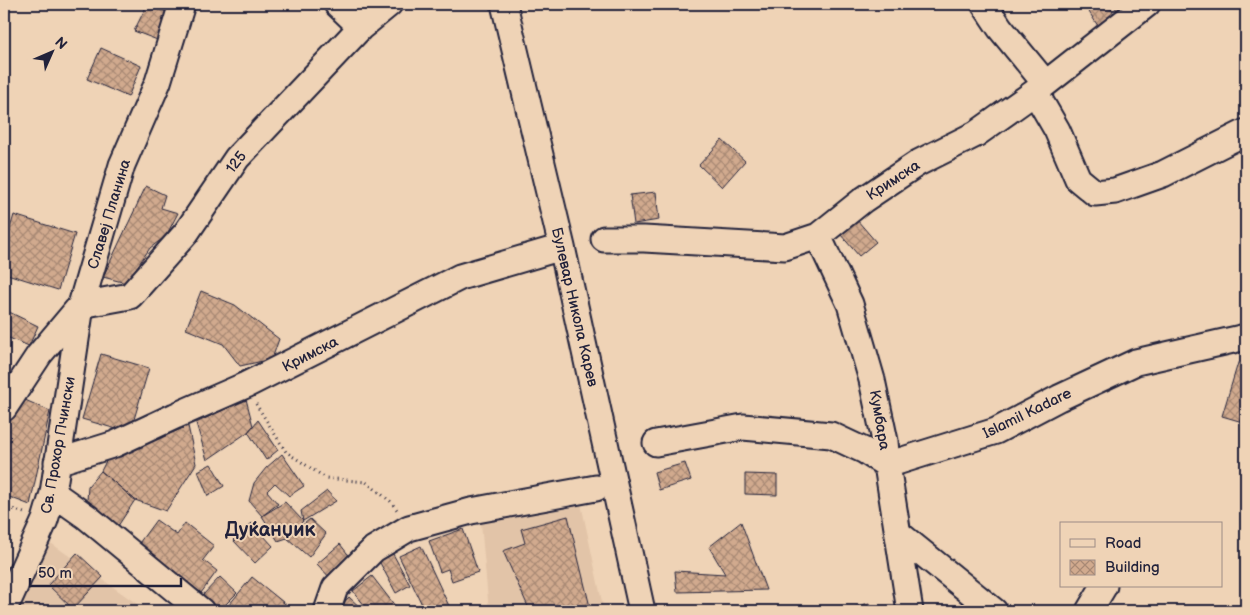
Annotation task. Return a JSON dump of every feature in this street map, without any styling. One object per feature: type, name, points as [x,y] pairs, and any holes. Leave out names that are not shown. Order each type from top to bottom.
[{"type":"street","name":"Славеј Планина","points":[[4,408],[39,355],[81,305],[122,165],[158,82],[182,4]]},
{"type":"street","points":[[337,4],[361,27]]},
{"type":"street","name":"125","points":[[81,305],[130,296],[186,233],[237,158],[361,27],[389,4]]},
{"type":"street","name":"Булевар Никола Карев","points":[[504,4],[562,247],[642,611]]},
{"type":"street","points":[[984,4],[1040,88],[1078,179],[1095,193],[1115,191],[1163,174],[1246,132]]},
{"type":"street","name":"Кримска","points":[[604,239],[644,239],[785,248],[818,236],[862,200],[918,163],[976,134],[1040,88],[1147,4]]},
{"type":"street","name":"Кумбара","points":[[818,236],[850,304],[872,380],[885,441],[887,465],[910,611]]},
{"type":"street","name":"Кримска","points":[[57,462],[115,444],[246,385],[460,278],[562,247]]},
{"type":"street","name":"Св. Прохор Пчински","points":[[4,606],[10,597],[45,520],[53,493],[81,305]]},
{"type":"street","name":"Islamil Kadare","points":[[887,465],[996,431],[1059,398],[1136,362],[1246,337]]},
{"type":"street","points":[[656,443],[742,427],[802,432],[831,435],[865,450],[887,465]]},
{"type":"street","points":[[328,611],[335,588],[374,549],[409,528],[471,511],[596,488]]},
{"type":"street","points":[[53,493],[87,517],[201,611]]},
{"type":"street","points":[[898,534],[994,611]]},
{"type":"street","points":[[1089,611],[1103,588]]},
{"type":"path","points":[[246,385],[260,412],[286,452],[326,478],[366,482],[390,500],[409,528]]},
{"type":"shaded area","points":[[577,485],[604,611],[489,611],[479,501]]},
{"type":"shaded area","points":[[48,541],[147,611],[16,611]]},
{"type":"building","points":[[1084,4],[1108,4],[1115,15],[1098,26]]},
{"type":"building","points":[[1113,4],[1129,4],[1118,12]]},
{"type":"building","points":[[147,5],[169,13],[160,41],[134,31]]},
{"type":"building","points":[[101,48],[141,66],[128,97],[87,79]]},
{"type":"building","points":[[722,140],[745,161],[722,187],[699,165]]},
{"type":"building","points":[[146,186],[165,195],[161,208],[178,213],[166,236],[150,248],[126,283],[103,277]]},
{"type":"building","points":[[656,192],[659,220],[634,224],[630,195]]},
{"type":"building","points":[[14,215],[75,234],[58,290],[4,273],[4,248]]},
{"type":"building","points":[[857,220],[876,242],[859,256],[840,234]]},
{"type":"building","points":[[201,291],[235,305],[279,339],[272,359],[240,366],[223,344],[186,329]]},
{"type":"building","points":[[5,310],[38,326],[29,346],[4,336]]},
{"type":"building","points":[[101,354],[149,368],[130,433],[82,419]]},
{"type":"building","points":[[1238,363],[1246,365],[1246,423],[1222,416]]},
{"type":"building","points":[[23,399],[50,411],[30,505],[4,495],[4,429]]},
{"type":"building","points":[[246,399],[253,426],[248,432],[207,460],[196,423]]},
{"type":"building","points":[[258,420],[278,450],[266,460],[248,432]]},
{"type":"building","points":[[188,426],[196,464],[166,511],[135,500],[101,471],[106,461]]},
{"type":"building","points":[[282,454],[304,486],[289,496],[275,483],[267,491],[278,504],[262,516],[249,501],[254,483],[266,468]]},
{"type":"building","points":[[685,463],[691,480],[659,490],[654,472]]},
{"type":"building","points":[[211,464],[224,486],[208,496],[198,471]]},
{"type":"building","points":[[101,471],[135,500],[114,532],[95,515],[87,501],[88,486]]},
{"type":"building","points":[[745,474],[777,475],[777,495],[745,494]]},
{"type":"building","points":[[327,491],[336,501],[303,521],[301,511]]},
{"type":"building","points":[[285,502],[303,521],[287,538],[278,541],[262,516]]},
{"type":"building","points":[[568,516],[591,611],[530,611],[503,551],[525,543],[521,529]]},
{"type":"building","points":[[310,519],[326,534],[309,557],[287,538]]},
{"type":"building","points":[[156,520],[177,535],[185,523],[214,546],[203,560],[217,571],[201,593],[182,578],[178,586],[134,550]]},
{"type":"building","points":[[741,522],[766,590],[677,592],[675,571],[725,574],[709,547]]},
{"type":"building","points":[[252,523],[273,546],[255,563],[233,540]]},
{"type":"building","points":[[463,529],[478,572],[452,581],[448,569],[440,572],[429,541]]},
{"type":"building","points":[[340,544],[354,562],[334,582],[317,564]]},
{"type":"building","points":[[421,546],[449,606],[437,611],[425,611],[399,556]]},
{"type":"building","points":[[77,553],[103,577],[73,609],[48,585]]},
{"type":"building","points":[[393,554],[410,585],[396,593],[379,561]]},
{"type":"building","points":[[372,576],[399,611],[369,611],[353,591]]},
{"type":"building","points":[[220,577],[237,593],[219,611],[216,611],[201,597]]},
{"type":"building","points":[[252,577],[294,611],[224,611]]},
{"type":"building","points":[[349,597],[364,611],[336,611]]},
{"type":"building","points":[[869,603],[871,611],[857,611],[855,607]]},
{"type":"building","points":[[888,606],[890,611],[871,611]]},
{"type":"district","name":"Дуќанџик","points":[[270,529]]}]
